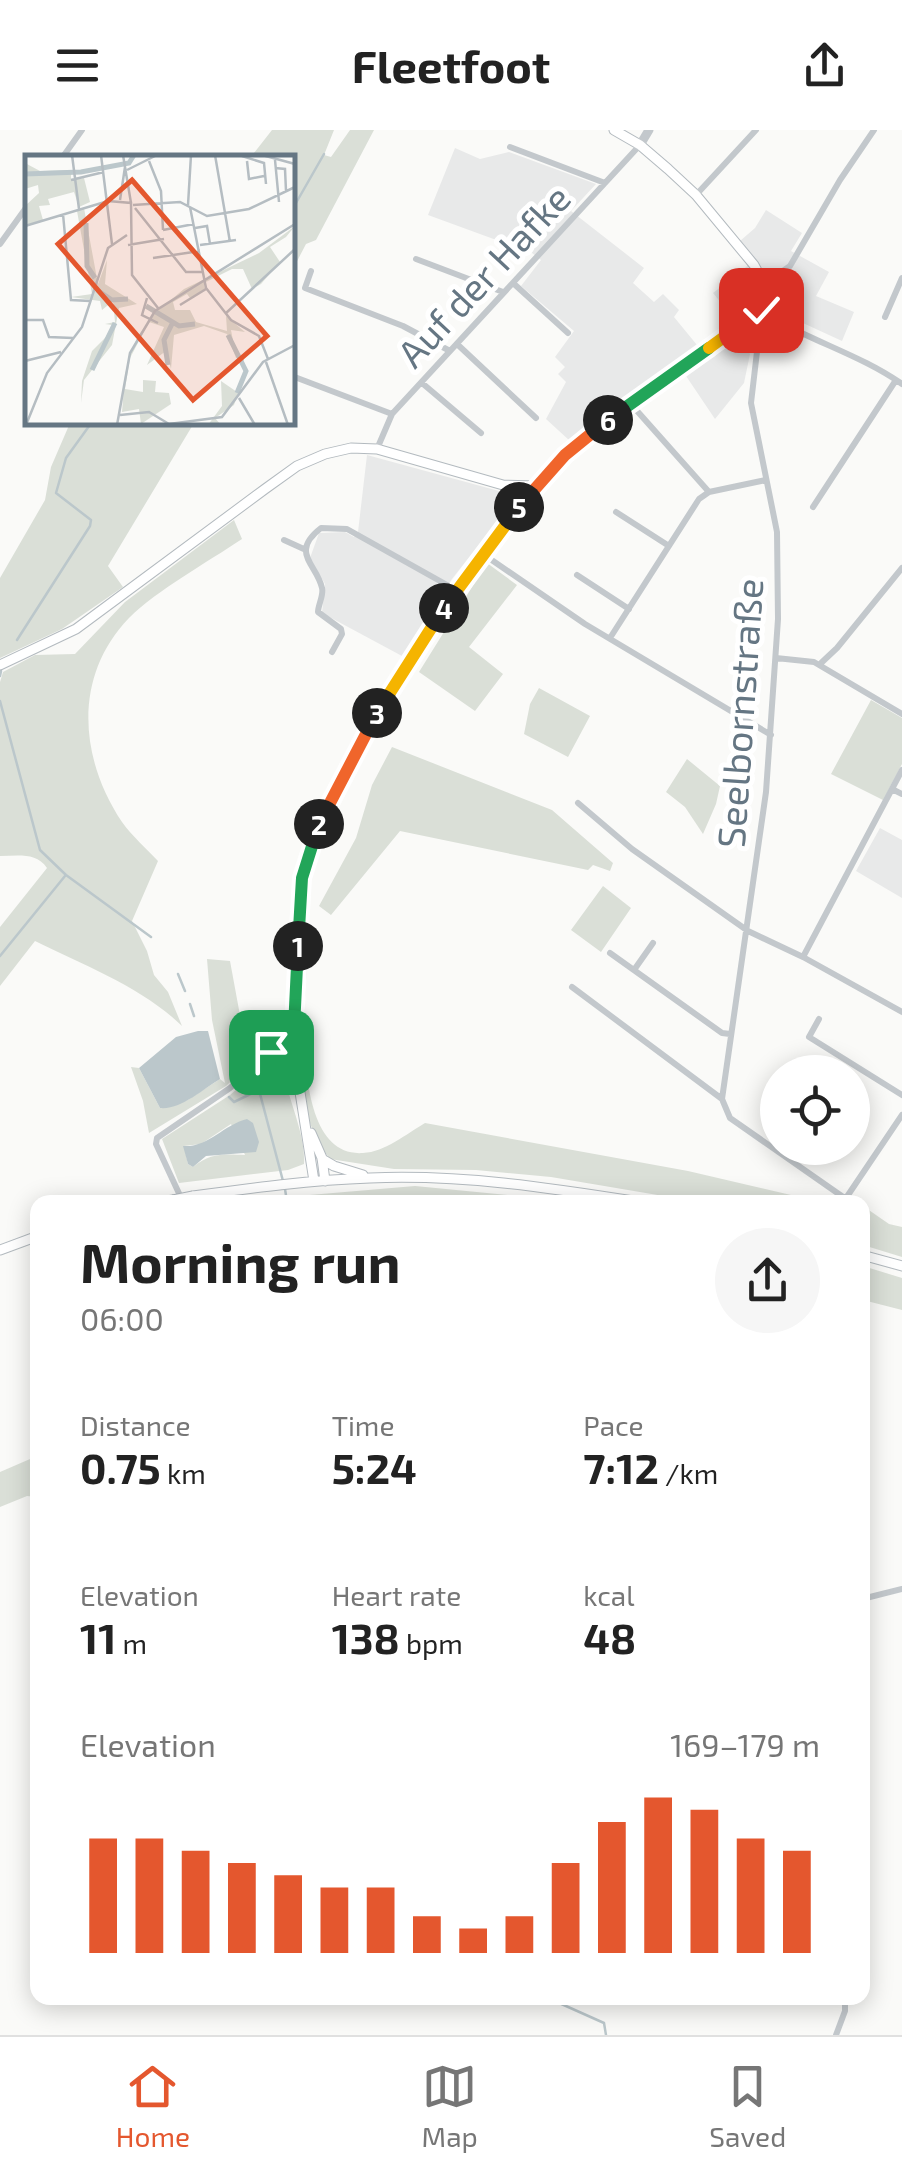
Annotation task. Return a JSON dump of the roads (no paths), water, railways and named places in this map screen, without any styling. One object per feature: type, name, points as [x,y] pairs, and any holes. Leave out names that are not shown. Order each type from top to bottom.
[{"type":"main road","points":[[320,1181],[297,1088],[293,1048],[299,901],[308,853],[332,796],[368,728],[456,590],[536,486],[565,455],[630,402],[748,322],[761,310],[765,298],[764,284],[755,267],[696,195],[640,145],[614,130]]},
{"type":"main road","points":[[0,665],[76,629],[297,466],[325,454],[379,446],[502,485],[536,486]]},
{"type":"main road","points":[[502,485],[522,503]]},
{"type":"main road","points":[[306,1121],[322,1158],[320,1181]]},
{"type":"main road","points":[[322,1158],[371,1178]]},
{"type":"main road","points":[[200,1195],[371,1178],[512,1184],[590,1195]]},
{"type":"main road","points":[[0,1250],[30,1239]]},
{"type":"main road","points":[[870,1258],[902,1266]]},
{"type":"street","points":[[64,155],[82,130]]},
{"type":"street","points":[[640,145],[649,130]]},
{"type":"street","points":[[696,195],[756,130]]},
{"type":"street","points":[[764,284],[790,266],[874,130]]},
{"type":"street","name":"Auf der Hafke","points":[[379,446],[392,414],[640,145]]},
{"type":"street","points":[[510,147],[606,182]]},
{"type":"street","points":[[0,244],[25,210]]},
{"type":"street","points":[[416,260],[504,292]]},
{"type":"street","points":[[311,271],[304,288],[402,326],[450,351]]},
{"type":"street","points":[[885,317],[902,278]]},
{"type":"street","points":[[513,283],[568,333]]},
{"type":"street","points":[[761,310],[899,382],[813,507]]},
{"type":"street","name":"Seelbornstraße","points":[[722,1099],[748,931],[776,658],[776,532],[751,403],[758,343]]},
{"type":"street","points":[[457,344],[536,418]]},
{"type":"street","points":[[295,377],[392,414]]},
{"type":"street","points":[[422,383],[481,434]]},
{"type":"street","points":[[630,402],[708,492]]},
{"type":"street","points":[[610,638],[700,498],[708,492],[766,480]]},
{"type":"street","points":[[616,512],[669,546]]},
{"type":"street","points":[[332,652],[342,634],[318,612],[323,588],[308,565],[306,550],[321,528],[346,529],[456,590]]},
{"type":"street","points":[[284,540],[306,550]]},
{"type":"street","points":[[483,554],[610,638],[771,735]]},
{"type":"street","points":[[820,664],[902,568]]},
{"type":"street","points":[[577,575],[629,608]]},
{"type":"street","points":[[776,658],[807,659],[820,664],[902,714]]},
{"type":"street","points":[[803,957],[902,770]]},
{"type":"street","points":[[892,789],[902,794]]},
{"type":"street","points":[[578,803],[632,850],[748,931],[902,1012]]},
{"type":"street","points":[[634,970],[653,943]]},
{"type":"street","points":[[610,953],[722,1033],[730,1034]]},
{"type":"street","points":[[572,987],[722,1099],[730,1118],[837,1195]]},
{"type":"street","points":[[819,1019],[809,1037],[902,1095]]},
{"type":"street","points":[[170,1195],[156,1138],[230,1088],[271,1052],[293,1048]]},
{"type":"street","points":[[849,1195],[902,1115]]},
{"type":"street","points":[[870,1597],[902,1589]]},
{"type":"street","points":[[836,2035],[846,2005]]},
{"type":"waterway","points":[[295,205],[324,154]]},
{"type":"waterway","points":[[17,640],[90,526],[91,520],[56,493],[66,458],[90,425]]},
{"type":"waterway","points":[[0,676],[1,671]]},
{"type":"waterway","points":[[0,701],[40,850],[66,875],[151,937]]},
{"type":"waterway","points":[[0,956],[65,876]]},
{"type":"waterway","points":[[178,974],[185,991]]},
{"type":"waterway","points":[[190,1004],[194,1016]]},
{"type":"waterway","points":[[229,1097],[234,1102],[259,1090],[283,1181]]},
{"type":"waterway","points":[[285,1189],[286,1195]]},
{"type":"waterway","points":[[564,2005],[604,2023],[606,2035]]}]
